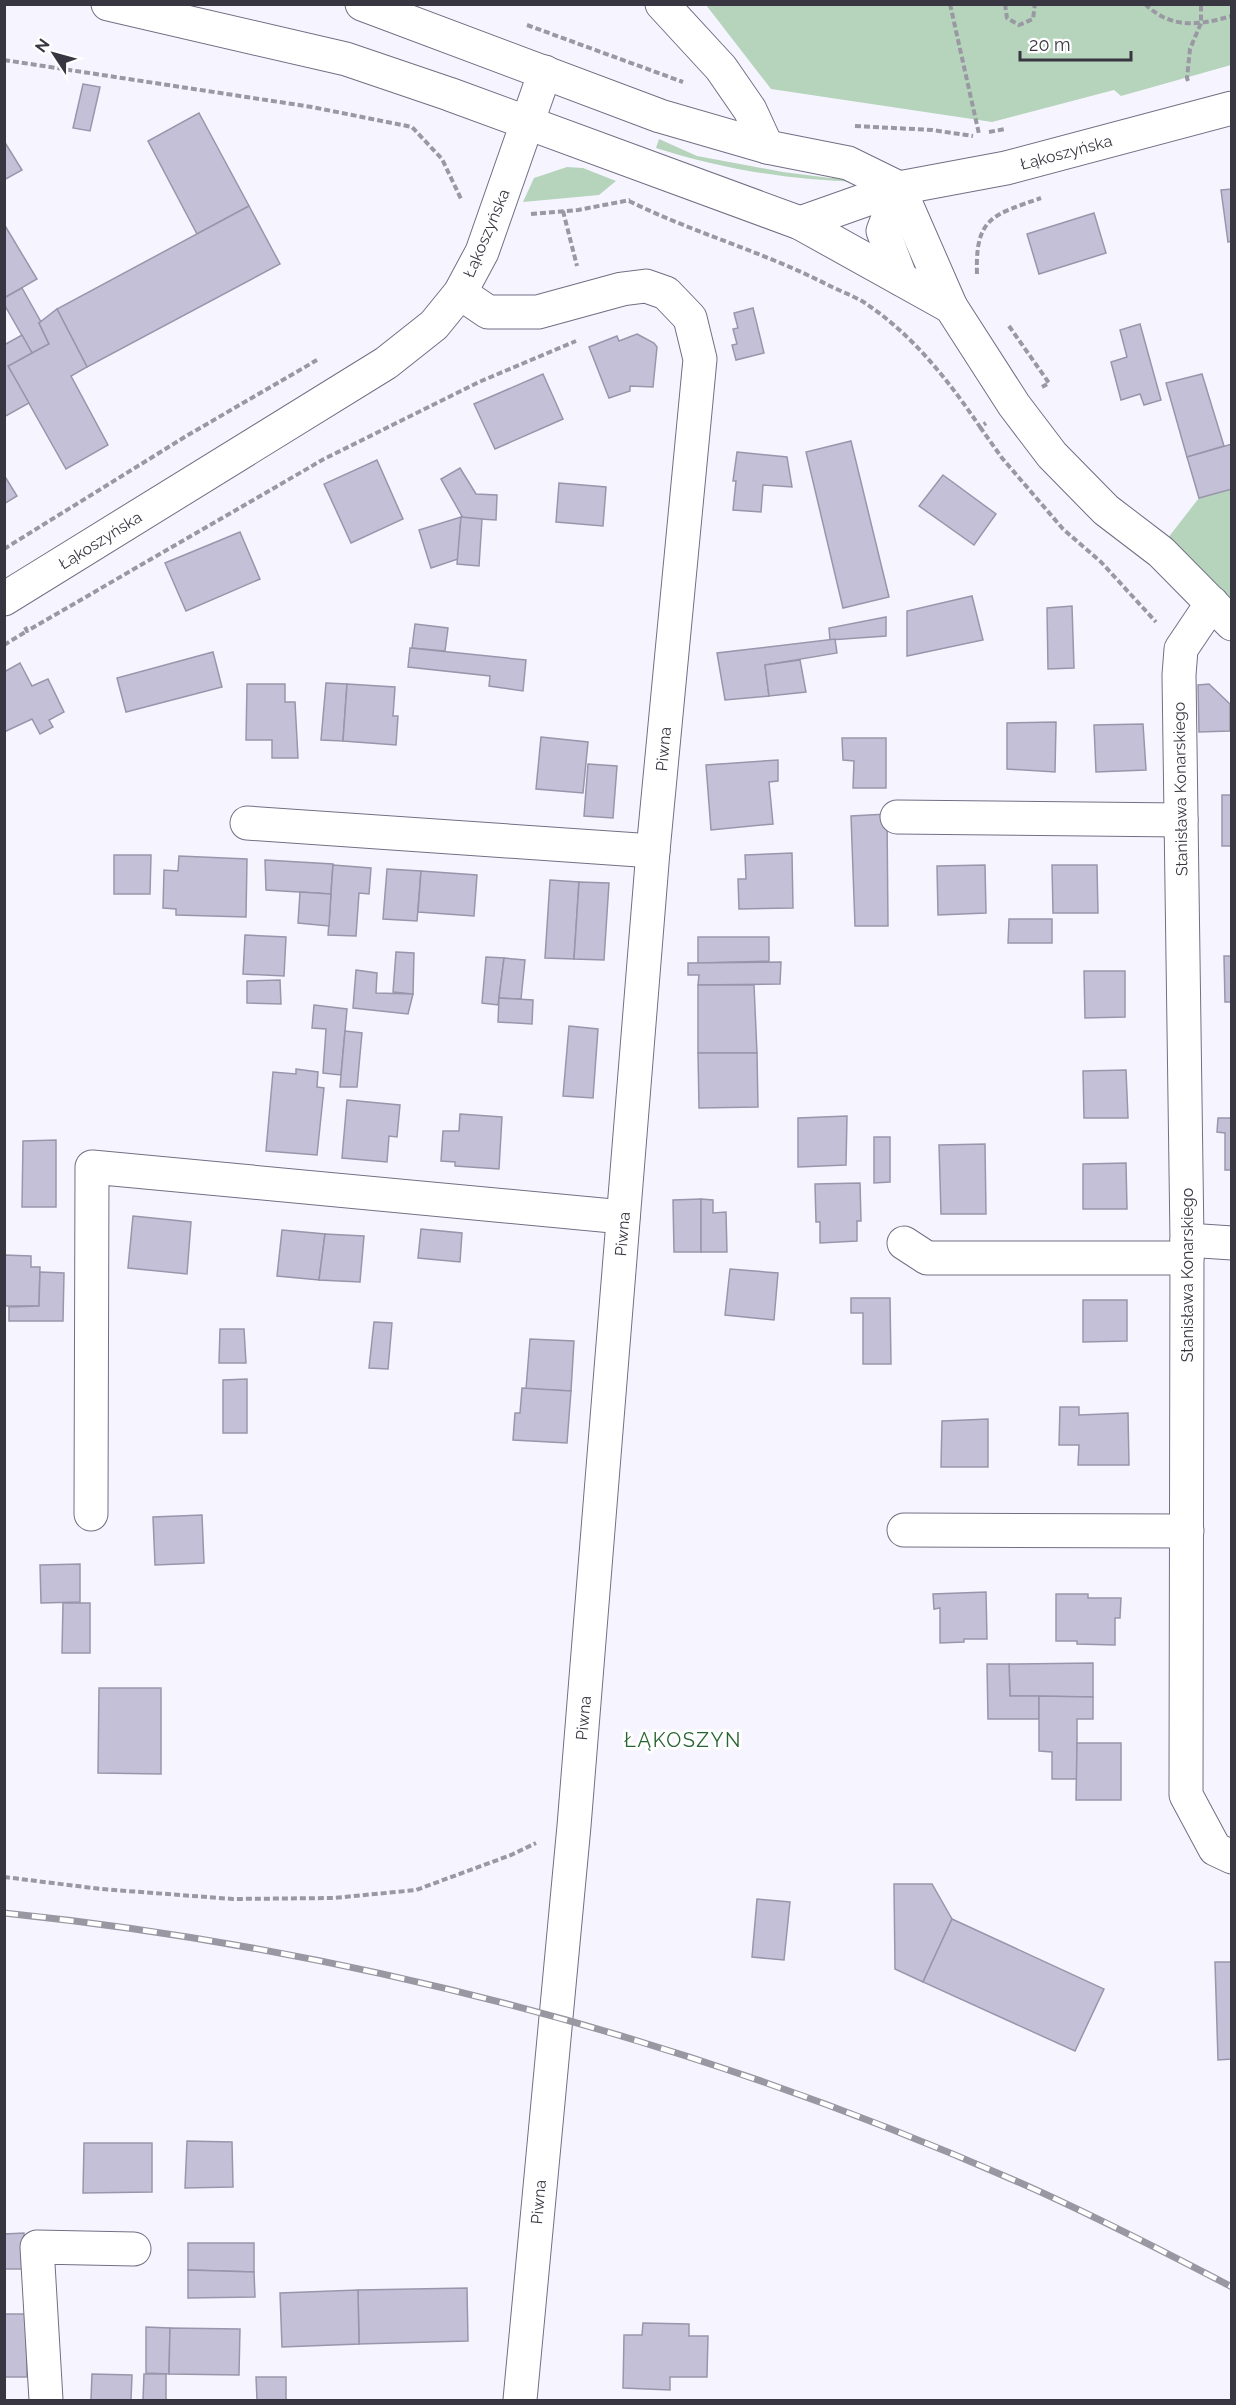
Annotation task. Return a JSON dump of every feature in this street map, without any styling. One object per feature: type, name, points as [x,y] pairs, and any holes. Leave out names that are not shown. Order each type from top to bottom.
[{"type":"street","points":[[108,4],[346,60],[528,122],[800,223],[951,307]]},
{"type":"street","points":[[363,4],[660,116],[767,147],[848,163],[898,188],[951,307],[1014,405],[1052,455],[1106,510],[1161,552],[1222,613],[1180,662]]},
{"type":"street","points":[[662,4],[721,68],[750,110],[767,147]]},
{"type":"street","name":"Łąkoszyńska","points":[[6,598],[386,363],[434,325],[460,293],[482,252],[545,72]]},
{"type":"street","name":"Łąkoszyńska","points":[[800,223],[898,188],[1006,168],[1232,108]]},
{"type":"street","points":[[898,188],[883,231],[901,279]]},
{"type":"street","name":"Piwna","points":[[460,293],[488,312],[538,312],[622,288],[646,286],[666,293],[690,318],[700,359],[653,851],[574,1826],[520,2400]]},
{"type":"street","name":"Stanisława Konarskiego","points":[[1180,662],[1187,1250],[1186,1795],[1215,1849],[1232,1857]]},
{"type":"street","points":[[897,817],[1181,820]]},
{"type":"street","points":[[247,823],[653,851]]},
{"type":"street","points":[[91,1514],[92,1167],[623,1217]]},
{"type":"street","points":[[904,1243],[927,1258],[1187,1250],[1232,1243]]},
{"type":"street","points":[[904,1530],[1187,1532]]},
{"type":"street","points":[[46,2400],[37,2247],[134,2249]]},
{"type":"path","points":[[950,4],[979,134]]},
{"type":"path","points":[[1005,4],[1007,18],[1019,25],[1033,19],[1035,4]]},
{"type":"path","points":[[1145,4],[1152,11],[1183,25],[1232,16]]},
{"type":"path","points":[[1188,81],[1186,78],[1190,49],[1201,23],[1201,4]]},
{"type":"path","points":[[524,24],[693,86]]},
{"type":"path","points":[[4,60],[312,107],[412,127],[442,159],[462,202],[459,212]]},
{"type":"path","points":[[660,116],[672,78]]},
{"type":"path","points":[[1177,84],[1199,79]]},
{"type":"path","points":[[853,126],[932,130],[972,136],[1010,127]]},
{"type":"path","points":[[462,202],[534,215],[629,201],[639,163]]},
{"type":"path","points":[[563,212],[585,298]]},
{"type":"path","points":[[4,645],[324,459],[469,386],[577,341]]},
{"type":"path","points":[[4,549],[188,435],[325,356]]},
{"type":"path","points":[[980,427],[1002,458],[1063,529],[1101,562],[1180,662]]},
{"type":"path","points":[[6,598],[27,631]]},
{"type":"path","points":[[4,1876],[100,1889],[233,1899],[334,1898],[416,1890],[511,1855],[574,1826]]},
{"type":"green space","points":[[706,5],[1231,5],[1231,65],[1121,96],[1114,90],[992,122],[771,89]]},
{"type":"green space","points":[[659,139],[697,156],[783,172],[830,178],[858,178],[859,182],[782,176],[705,162],[656,148]]},
{"type":"green space","points":[[567,167],[583,168],[616,181],[599,195],[523,202],[534,178]]},
{"type":"green space","points":[[1231,489],[1231,623],[1164,543],[1199,498]]},
{"type":"building","points":[[83,84],[100,87],[90,131],[73,128]]},
{"type":"building","points":[[199,113],[249,206],[197,234],[148,141]]},
{"type":"building","points":[[4,141],[22,170],[4,180]]},
{"type":"building","points":[[1232,189],[1232,241],[1228,242],[1221,190]]},
{"type":"building","points":[[249,206],[280,264],[87,367],[57,309]]},
{"type":"building","points":[[1094,213],[1106,253],[1039,274],[1027,234]]},
{"type":"building","points":[[4,224],[37,279],[4,298]]},
{"type":"building","points":[[22,288],[41,322],[39,323],[49,344],[32,353],[4,304],[4,298]]},
{"type":"building","points":[[753,308],[764,353],[736,360],[732,345],[737,344],[733,329],[738,328],[734,313]]},
{"type":"building","points":[[57,309],[87,367],[71,376],[108,445],[66,469],[8,366],[49,344],[39,323]]},
{"type":"building","points":[[1140,324],[1161,400],[1144,405],[1140,394],[1121,400],[1111,362],[1127,357],[1120,330]]},
{"type":"building","points":[[637,334],[657,347],[653,387],[630,386],[630,391],[609,398],[589,347],[617,336],[619,341]]},
{"type":"building","points":[[22,335],[32,353],[8,366],[29,403],[4,417],[4,345]]},
{"type":"building","points":[[543,374],[563,419],[495,449],[474,404]]},
{"type":"building","points":[[1202,374],[1224,446],[1187,457],[1166,383]]},
{"type":"building","points":[[851,441],[889,597],[843,608],[806,452]]},
{"type":"building","points":[[1232,444],[1232,489],[1199,498],[1187,457]]},
{"type":"building","points":[[737,452],[787,457],[792,487],[763,485],[761,512],[733,510],[736,481],[733,481]]},
{"type":"building","points":[[377,460],[403,519],[351,543],[324,484]]},
{"type":"building","points":[[460,468],[476,494],[497,495],[496,520],[463,518],[441,479]]},
{"type":"building","points":[[4,475],[17,496],[4,504]]},
{"type":"building","points":[[943,475],[996,514],[974,545],[919,506]]},
{"type":"building","points":[[559,483],[606,487],[603,526],[556,522]]},
{"type":"building","points":[[461,517],[458,559],[431,568],[419,530]]},
{"type":"building","points":[[461,517],[482,519],[479,566],[457,564]]},
{"type":"building","points":[[240,532],[260,579],[186,611],[165,563]]},
{"type":"building","points":[[972,596],[983,640],[907,656],[907,611]]},
{"type":"building","points":[[1072,606],[1074,668],[1048,669],[1047,608]]},
{"type":"building","points":[[886,617],[886,636],[830,640],[829,628]]},
{"type":"building","points":[[415,624],[448,628],[445,651],[412,648]]},
{"type":"building","points":[[835,639],[837,653],[765,665],[769,696],[725,700],[717,653]]},
{"type":"building","points":[[410,648],[526,660],[523,691],[489,686],[490,676],[408,667]]},
{"type":"building","points":[[213,652],[222,687],[126,712],[117,678]]},
{"type":"building","points":[[800,660],[806,692],[769,696],[765,665]]},
{"type":"building","points":[[20,663],[32,686],[48,679],[64,712],[49,720],[53,727],[40,734],[32,719],[4,732],[4,672]]},
{"type":"building","points":[[326,683],[347,684],[343,741],[321,740]]},
{"type":"building","points":[[247,684],[285,684],[285,702],[295,702],[298,758],[272,758],[272,740],[246,740]]},
{"type":"building","points":[[347,684],[395,687],[393,716],[398,716],[396,745],[343,741]]},
{"type":"building","points":[[1209,684],[1230,704],[1230,731],[1199,732],[1198,685]]},
{"type":"building","points":[[1056,722],[1055,772],[1007,769],[1007,723]]},
{"type":"building","points":[[1143,724],[1146,770],[1096,772],[1094,725]]},
{"type":"building","points":[[541,737],[588,742],[583,793],[536,789]]},
{"type":"building","points":[[842,738],[886,738],[886,788],[853,788],[854,761],[843,760]]},
{"type":"building","points":[[778,760],[778,781],[769,782],[773,824],[711,830],[706,765]]},
{"type":"building","points":[[588,764],[617,766],[613,818],[584,816]]},
{"type":"building","points":[[1222,795],[1232,795],[1232,846],[1222,846]]},
{"type":"building","points":[[887,814],[888,926],[855,926],[851,816]]},
{"type":"building","points":[[792,853],[793,908],[739,909],[738,879],[746,879],[745,855]]},
{"type":"building","points":[[114,855],[151,855],[150,894],[114,894]]},
{"type":"building","points":[[179,856],[247,859],[246,917],[176,915],[176,909],[163,908],[164,870],[178,871]]},
{"type":"building","points":[[265,860],[333,864],[331,894],[266,890]]},
{"type":"building","points":[[333,865],[371,868],[369,894],[359,893],[356,936],[328,935]]},
{"type":"building","points":[[985,865],[986,913],[938,915],[937,866]]},
{"type":"building","points":[[1052,865],[1097,865],[1098,913],[1053,913]]},
{"type":"building","points":[[387,869],[421,871],[417,921],[383,919]]},
{"type":"building","points":[[421,871],[477,875],[474,916],[418,912]]},
{"type":"building","points":[[550,880],[579,882],[574,959],[545,958]]},
{"type":"building","points":[[579,882],[609,883],[604,960],[574,959]]},
{"type":"building","points":[[300,892],[331,894],[329,926],[298,923]]},
{"type":"building","points":[[1009,919],[1052,919],[1052,943],[1008,943]]},
{"type":"building","points":[[245,935],[286,937],[284,976],[243,974]]},
{"type":"building","points":[[698,937],[769,937],[769,961],[698,963]]},
{"type":"building","points":[[396,952],[414,953],[413,994],[393,992]]},
{"type":"building","points":[[1224,956],[1232,956],[1232,1002],[1225,1002]]},
{"type":"building","points":[[486,957],[504,958],[498,1005],[482,1003]]},
{"type":"building","points":[[504,958],[525,960],[521,999],[499,998]]},
{"type":"building","points":[[781,962],[780,984],[698,985],[699,975],[688,975],[688,963]]},
{"type":"building","points":[[356,970],[377,973],[376,993],[413,994],[408,1014],[353,1008]]},
{"type":"building","points":[[1084,971],[1125,971],[1125,1017],[1085,1018]]},
{"type":"building","points":[[280,980],[281,1004],[247,1003],[247,981]]},
{"type":"building","points":[[698,985],[754,985],[757,1053],[698,1053]]},
{"type":"building","points":[[499,998],[533,1000],[532,1024],[498,1022]]},
{"type":"building","points":[[314,1005],[347,1009],[341,1075],[323,1073],[326,1029],[312,1028]]},
{"type":"building","points":[[569,1026],[598,1029],[593,1098],[563,1096]]},
{"type":"building","points":[[345,1031],[362,1033],[357,1087],[340,1087]]},
{"type":"building","points":[[698,1053],[757,1053],[758,1107],[699,1108]]},
{"type":"building","points":[[296,1069],[318,1072],[317,1087],[324,1088],[317,1155],[266,1151],[273,1072],[296,1074]]},
{"type":"building","points":[[1126,1070],[1128,1118],[1084,1118],[1083,1071]]},
{"type":"building","points":[[347,1100],[400,1105],[397,1137],[389,1136],[387,1162],[342,1158]]},
{"type":"building","points":[[460,1114],[502,1117],[499,1169],[455,1166],[455,1162],[441,1161],[443,1131],[459,1131]]},
{"type":"building","points":[[847,1116],[846,1165],[798,1167],[798,1118]]},
{"type":"building","points":[[1218,1118],[1232,1118],[1232,1170],[1225,1170],[1225,1133],[1217,1132]]},
{"type":"building","points":[[874,1137],[890,1137],[890,1182],[874,1183]]},
{"type":"building","points":[[56,1140],[56,1207],[22,1207],[23,1141]]},
{"type":"building","points":[[985,1144],[986,1214],[941,1214],[939,1145]]},
{"type":"building","points":[[1126,1163],[1127,1209],[1083,1209],[1083,1164]]},
{"type":"building","points":[[860,1183],[861,1221],[857,1221],[857,1241],[820,1243],[820,1222],[816,1222],[815,1184]]},
{"type":"building","points":[[701,1199],[701,1252],[674,1252],[673,1200]]},
{"type":"building","points":[[701,1199],[713,1200],[713,1213],[726,1212],[727,1252],[701,1252]]},
{"type":"building","points":[[133,1216],[191,1222],[187,1274],[128,1268]]},
{"type":"building","points":[[421,1229],[462,1233],[460,1262],[418,1258]]},
{"type":"building","points":[[282,1230],[325,1234],[319,1280],[277,1276]]},
{"type":"building","points":[[325,1234],[364,1236],[360,1282],[319,1280]]},
{"type":"building","points":[[4,1255],[31,1256],[31,1267],[40,1267],[39,1306],[4,1306]]},
{"type":"building","points":[[730,1269],[778,1273],[774,1320],[725,1315]]},
{"type":"building","points":[[40,1272],[64,1273],[63,1321],[9,1321],[9,1307],[39,1306]]},
{"type":"building","points":[[851,1298],[890,1298],[891,1364],[863,1364],[863,1313],[851,1313]]},
{"type":"building","points":[[1083,1300],[1127,1300],[1127,1341],[1083,1342]]},
{"type":"building","points":[[374,1322],[392,1323],[388,1369],[369,1368]]},
{"type":"building","points":[[220,1329],[244,1329],[246,1363],[219,1363]]},
{"type":"building","points":[[530,1339],[574,1341],[571,1391],[526,1389]]},
{"type":"building","points":[[247,1379],[247,1433],[223,1433],[223,1380]]},
{"type":"building","points":[[522,1388],[571,1391],[567,1443],[513,1440],[515,1413],[520,1413]]},
{"type":"building","points":[[1060,1407],[1079,1407],[1079,1415],[1128,1413],[1129,1465],[1078,1465],[1079,1445],[1059,1445]]},
{"type":"building","points":[[988,1419],[988,1467],[941,1467],[942,1421]]},
{"type":"building","points":[[202,1515],[204,1563],[155,1565],[153,1517]]},
{"type":"building","points":[[80,1564],[80,1602],[41,1603],[40,1565]]},
{"type":"building","points":[[986,1592],[987,1639],[964,1639],[964,1642],[940,1643],[940,1608],[934,1609],[933,1594]]},
{"type":"building","points":[[1056,1594],[1088,1594],[1088,1598],[1121,1598],[1120,1618],[1115,1618],[1115,1645],[1056,1641]]},
{"type":"building","points":[[63,1603],[90,1603],[90,1653],[62,1653]]},
{"type":"building","points":[[1093,1663],[1093,1697],[1010,1696],[1009,1664]]},
{"type":"building","points":[[987,1664],[1009,1664],[1010,1696],[1039,1696],[1039,1719],[988,1719]]},
{"type":"building","points":[[99,1688],[161,1688],[161,1774],[98,1773]]},
{"type":"building","points":[[1039,1696],[1093,1697],[1093,1719],[1077,1719],[1077,1779],[1052,1779],[1052,1752],[1039,1751]]},
{"type":"building","points":[[1077,1743],[1121,1743],[1121,1800],[1076,1800]]},
{"type":"building","points":[[894,1884],[932,1884],[952,1919],[923,1982],[895,1969]]},
{"type":"building","points":[[757,1899],[790,1902],[784,1960],[752,1957]]},
{"type":"building","points":[[952,1919],[1104,1989],[1075,2051],[923,1982]]},
{"type":"building","points":[[1215,1962],[1232,1962],[1232,2059],[1218,2060]]},
{"type":"building","points":[[187,2141],[232,2142],[233,2187],[185,2188]]},
{"type":"building","points":[[84,2143],[152,2143],[152,2192],[83,2193]]},
{"type":"building","points":[[24,2233],[25,2269],[4,2269],[4,2234]]},
{"type":"building","points":[[188,2243],[254,2243],[254,2272],[188,2270]]},
{"type":"building","points":[[188,2270],[254,2272],[255,2297],[188,2298]]},
{"type":"building","points":[[467,2288],[468,2341],[359,2344],[358,2290]]},
{"type":"building","points":[[358,2290],[359,2344],[282,2347],[280,2293]]},
{"type":"building","points":[[4,2314],[26,2314],[27,2377],[4,2377]]},
{"type":"building","points":[[643,2323],[689,2324],[689,2336],[708,2336],[707,2377],[670,2377],[670,2390],[623,2388],[624,2335],[642,2335]]},
{"type":"building","points":[[146,2327],[170,2328],[169,2374],[146,2373]]},
{"type":"building","points":[[170,2328],[240,2329],[239,2375],[169,2374]]},
{"type":"building","points":[[92,2374],[132,2375],[131,2400],[91,2400]]},
{"type":"building","points":[[144,2374],[166,2374],[166,2400],[143,2400]]},
{"type":"building","points":[[256,2377],[286,2377],[286,2400],[257,2400]]},
{"type":"railway","points":[[4,1913],[135,1929],[264,1950],[393,1976],[520,2008],[647,2044],[771,2085],[894,2130],[1043,2193],[1232,2287]]},
{"type":"district","name":"ŁĄKOSZYN","points":[[683,1740]]}]
